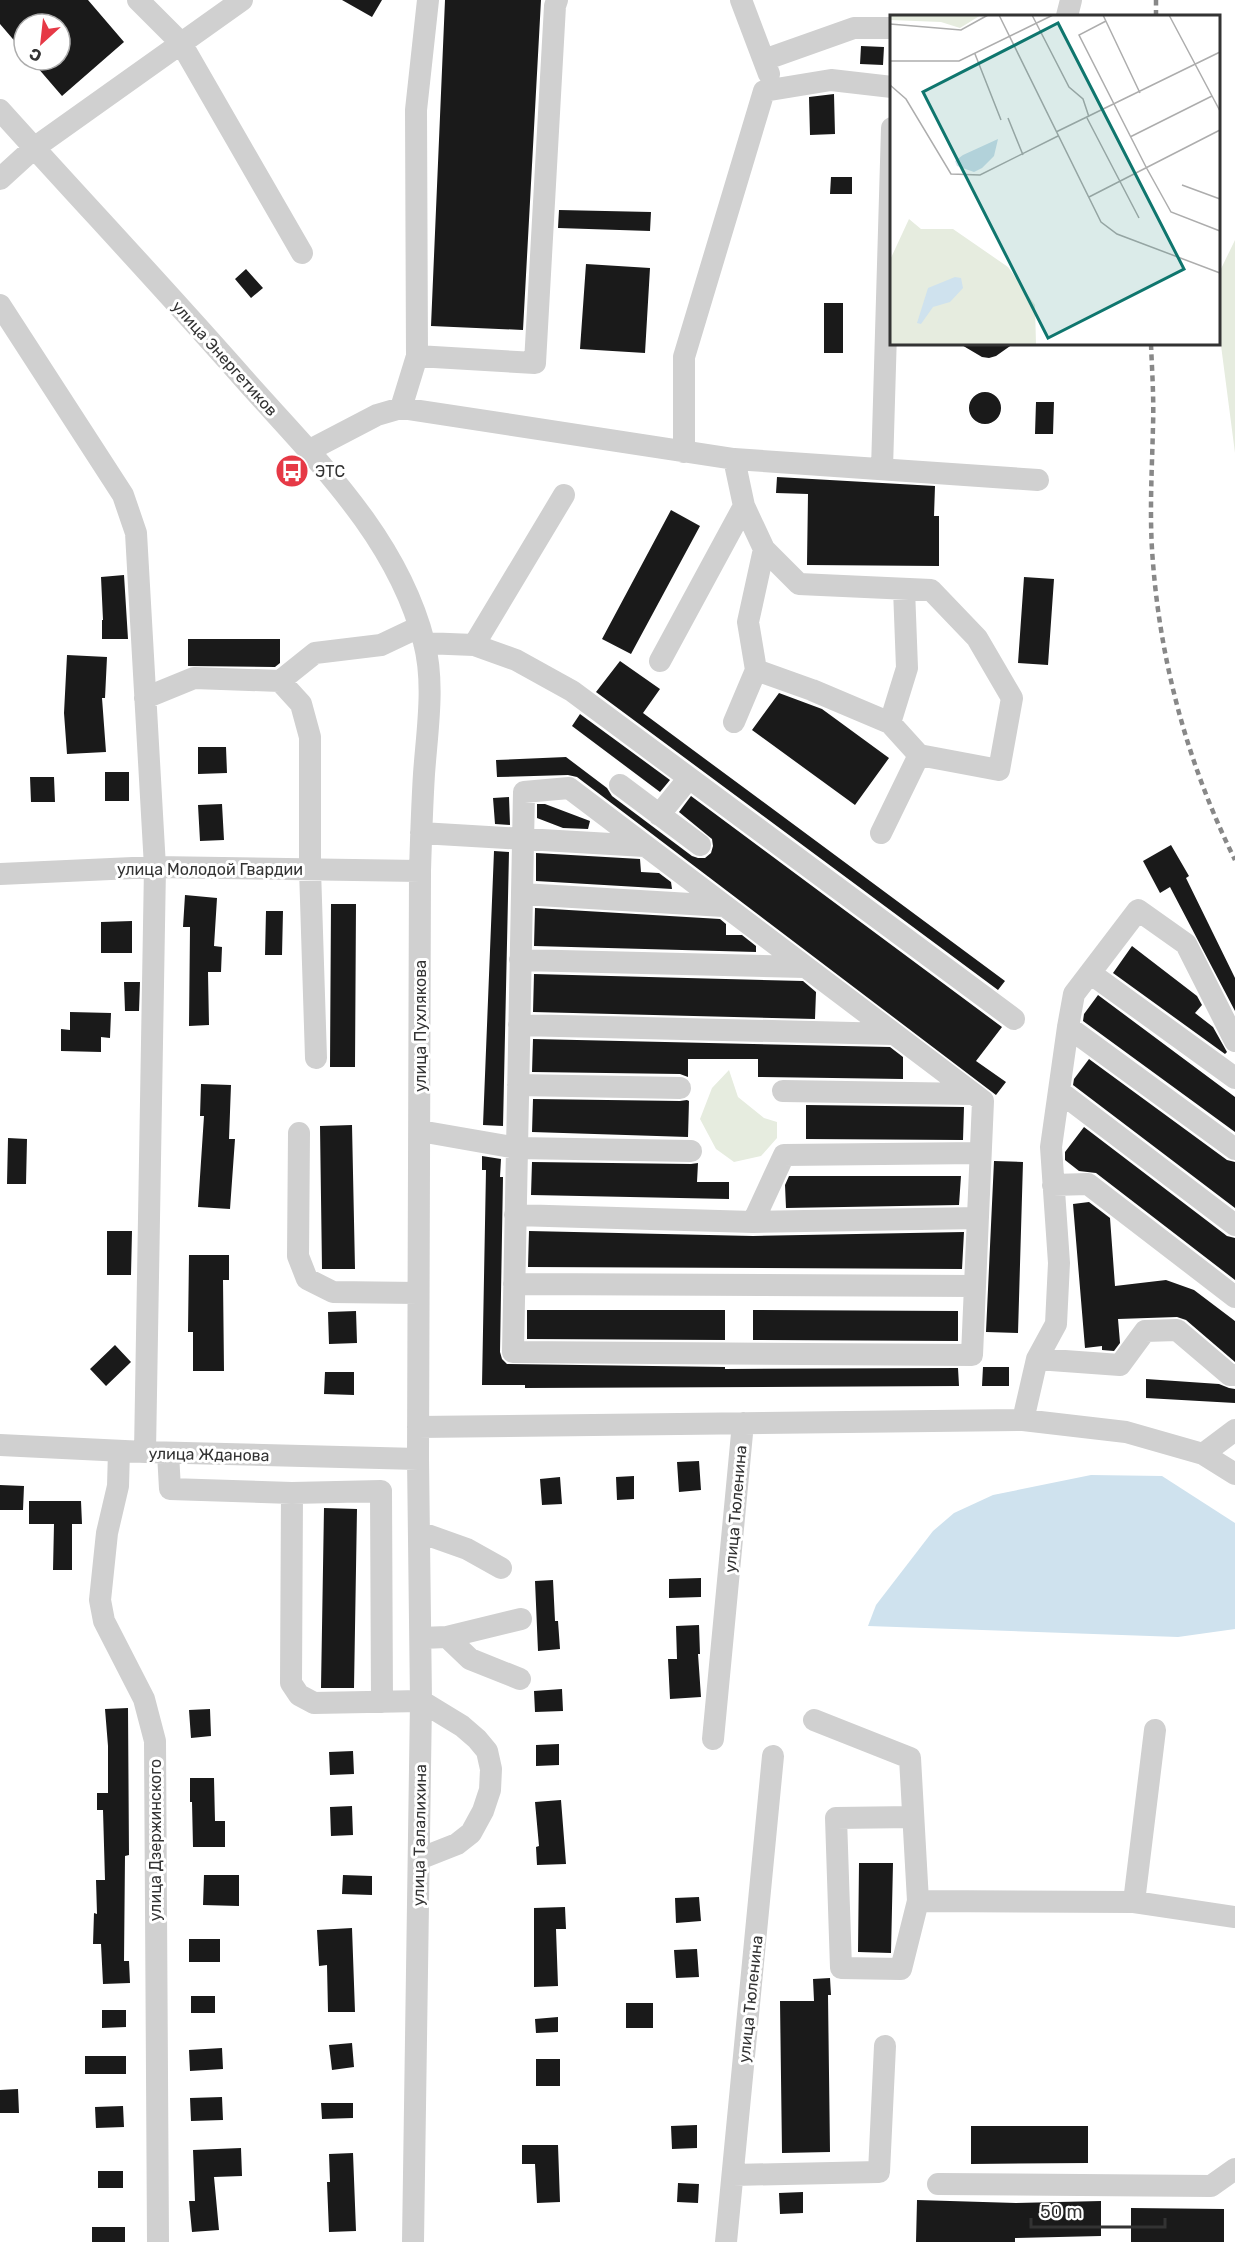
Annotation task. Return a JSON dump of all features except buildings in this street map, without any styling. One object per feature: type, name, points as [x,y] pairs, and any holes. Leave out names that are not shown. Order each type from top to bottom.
[{"type":"street","points":[[138,0],[181,43],[302,253]]},
{"type":"street","points":[[0,179],[34,148],[242,0]]},
{"type":"street","points":[[401,408],[417,356],[416,110],[428,0]]},
{"type":"street","points":[[417,356],[535,363],[554,18],[557,0]]},
{"type":"street","points":[[741,0],[775,90]]},
{"type":"street","points":[[1067,15],[1071,0]]},
{"type":"street","points":[[764,60],[854,28],[890,28]]},
{"type":"street","points":[[684,452],[684,357],[764,92],[831,80],[890,87]]},
{"type":"street","name":"улица Энергетиков","points":[[0,110],[350,500],[381,543],[403,585],[422,635]]},
{"type":"street","points":[[882,469],[890,260]]},
{"type":"street","points":[[0,305],[123,495],[136,533],[155,867],[145,1452]]},
{"type":"street","points":[[308,451],[377,415],[401,408],[734,459],[1038,480]]},
{"type":"street","points":[[734,459],[744,506],[764,549],[799,584],[931,590],[978,638],[1012,698],[999,770],[919,755],[890,723],[812,690],[756,670]]},
{"type":"street","points":[[474,645],[564,495]]},
{"type":"street","points":[[660,661],[744,506]]},
{"type":"street","points":[[734,722],[756,670],[748,622],[764,549]]},
{"type":"street","points":[[890,723],[907,668],[904,589]]},
{"type":"street","points":[[145,698],[194,678],[280,681],[315,653],[381,645],[422,635],[474,645],[516,660],[572,692],[1014,1019]]},
{"type":"street","name":"улица Пухлякова","points":[[418,1427],[420,871],[429,712],[428,673],[422,635]]},
{"type":"street","points":[[280,681],[301,704],[310,737],[309,869],[316,1058]]},
{"type":"street","points":[[881,833],[919,755]]},
{"type":"street","points":[[659,815],[689,778]]},
{"type":"street","points":[[620,785],[700,845]]},
{"type":"street","points":[[569,788],[645,846],[983,1101],[972,1355],[513,1352],[524,792],[569,788]]},
{"type":"street","points":[[421,833],[645,846]]},
{"type":"street","name":"улица Молодой Гвардии","points":[[0,874],[155,867],[420,871]]},
{"type":"street","points":[[522,894],[724,906]]},
{"type":"street","points":[[1023,1420],[1037,1359],[1056,1324],[1059,1263],[1051,1147],[1074,994],[1137,910],[1186,944],[1235,1041]]},
{"type":"street","points":[[520,960],[805,968]]},
{"type":"street","points":[[1090,973],[1235,1078]]},
{"type":"street","points":[[519,1025],[893,1034]]},
{"type":"street","points":[[1068,1027],[1235,1149]]},
{"type":"street","points":[[518,1085],[680,1088]]},
{"type":"street","points":[[783,1091],[973,1094]]},
{"type":"street","points":[[1060,1092],[1235,1225]]},
{"type":"street","points":[[420,1131],[517,1148],[691,1150]]},
{"type":"street","points":[[299,1132],[298,1256],[307,1279],[333,1292],[418,1293]]},
{"type":"street","points":[[753,1222],[784,1155],[980,1153]]},
{"type":"street","points":[[1053,1185],[1088,1184],[1235,1297]]},
{"type":"street","points":[[515,1215],[753,1222],[978,1218]]},
{"type":"street","points":[[514,1284],[975,1286]]},
{"type":"street","points":[[1037,1359],[1120,1365],[1145,1331],[1177,1330],[1230,1375],[1235,1375]]},
{"type":"street","points":[[418,1427],[1023,1420],[1126,1432],[1203,1454],[1235,1474]]},
{"type":"street","name":"улица Тюленина","points":[[713,1739],[743,1423]]},
{"type":"street","name":"улица Талалихина","points":[[413,2242],[421,1701],[418,1427]]},
{"type":"street","points":[[1203,1454],[1235,1430]]},
{"type":"street","name":"улица Жданова","points":[[0,1445],[168,1453],[417,1459]]},
{"type":"street","name":"улица Дзержинского","points":[[119,1451],[118,1486],[106,1533],[100,1600],[105,1621],[144,1699],[155,1741],[158,2242]]},
{"type":"street","points":[[168,1453],[170,1489],[292,1493],[381,1491],[382,1702]]},
{"type":"street","points":[[292,1493],[291,1683],[299,1695],[314,1703],[421,1701],[462,1726],[477,1738],[487,1751],[491,1769],[490,1790],[483,1811],[471,1833],[457,1844],[419,1859]]},
{"type":"street","points":[[419,1532],[467,1549],[501,1568]]},
{"type":"street","points":[[421,1638],[447,1637],[521,1619]]},
{"type":"street","points":[[447,1637],[470,1659],[520,1679]]},
{"type":"street","points":[[814,1720],[910,1758],[918,1901],[901,1969],[841,1968],[836,1818],[913,1817]]},
{"type":"street","points":[[1134,1902],[1155,1730]]},
{"type":"street","name":"улица Тюленина","points":[[726,2242],[773,1756]]},
{"type":"street","points":[[918,1901],[1134,1902],[1235,1917]]},
{"type":"street","points":[[733,2175],[879,2172],[885,2046]]},
{"type":"street","points":[[938,2184],[1211,2186],[1235,2169]]},
{"type":"shaded area","points":[[1235,240],[1235,453],[1220,338],[1220,271]]},
{"type":"shaded area","points":[[729,1070],[738,1097],[764,1118],[777,1122],[777,1138],[761,1156],[734,1162],[716,1149],[700,1119],[712,1088]]},
{"type":"water","points":[[1091,1475],[1162,1476],[1235,1523],[1235,1629],[1178,1637],[868,1626],[876,1605],[933,1531],[954,1513],[993,1495]]},
{"type":"railway","points":[[1156,0],[1156,15]]},
{"type":"railway","points":[[1151,345],[1152,546],[1163,640],[1170,678],[1191,752],[1204,789],[1235,860]]},
{"type":"place","name":"ЭТС","points":[[292,471]]}]
